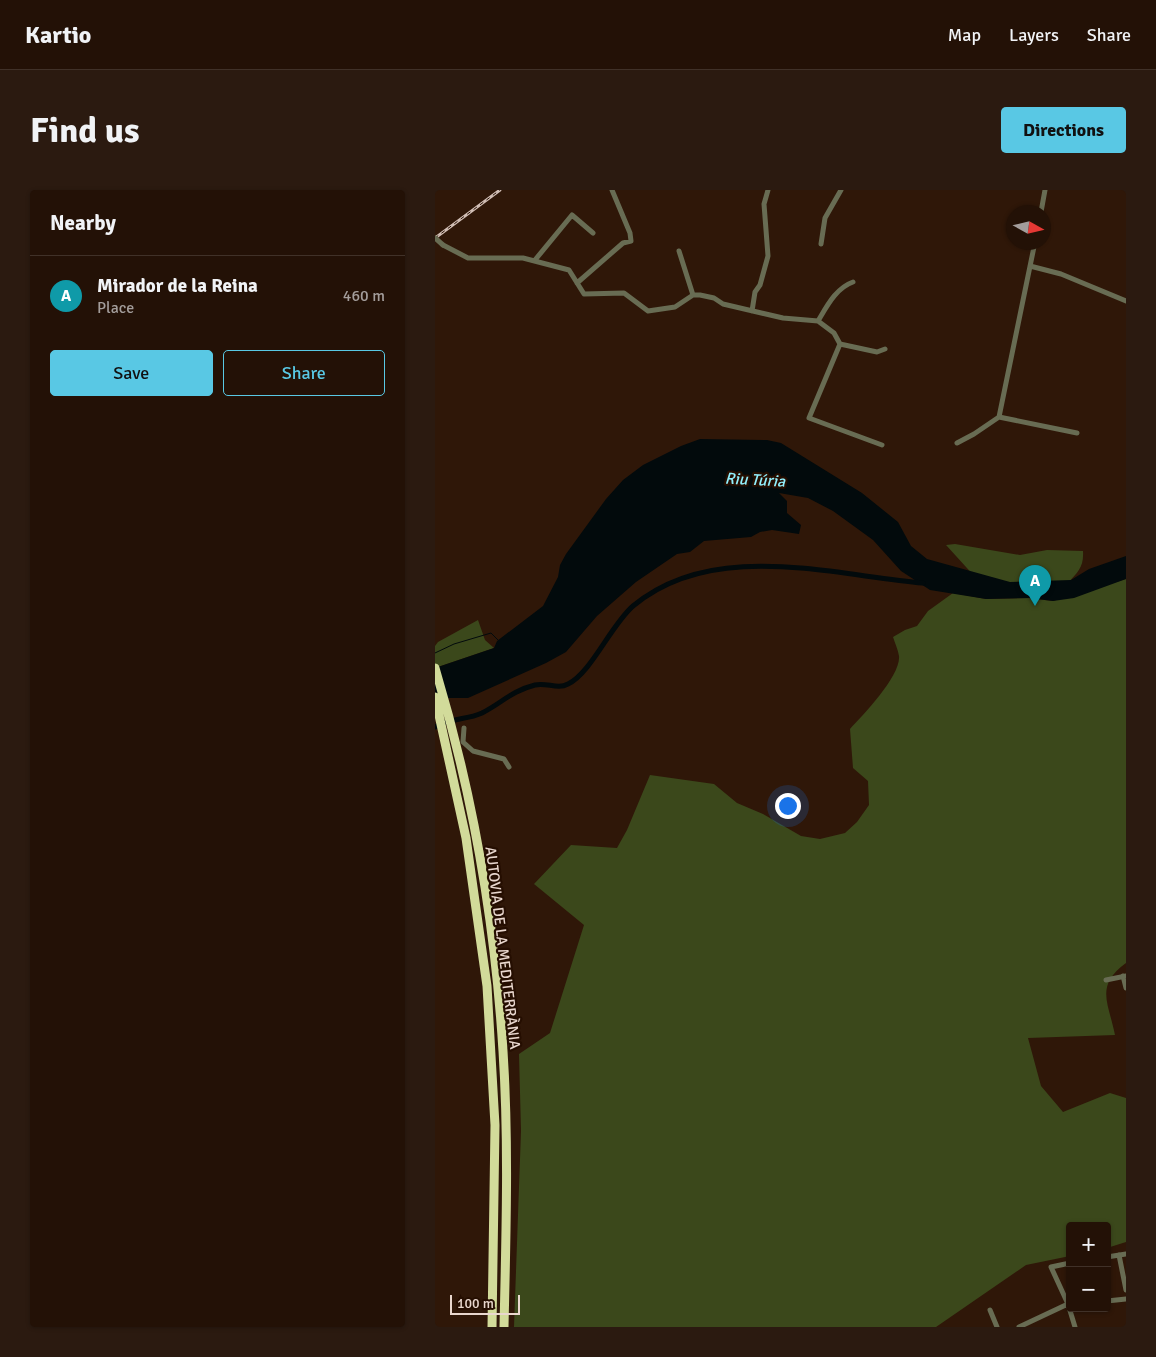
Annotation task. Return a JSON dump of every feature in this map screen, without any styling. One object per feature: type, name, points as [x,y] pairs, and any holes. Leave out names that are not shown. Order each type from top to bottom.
[{"type":"highway","name":"AUTOVIA DE LA MEDITERRÀNIA","points":[[435,668],[455,764],[477,905],[492,1052],[496,1191],[492,1327]]},
{"type":"highway","name":"AUTOVIA DE LA MEDITERRÀNIA","points":[[435,697],[476,836],[487,904],[503,1051],[506,1191],[503,1327]]},
{"type":"street","points":[[577,283],[623,244],[631,241],[630,233],[612,190]]},
{"type":"street","points":[[753,311],[755,292],[760,285],[768,256],[764,204],[768,190]]},
{"type":"street","points":[[821,244],[825,218],[841,190]]},
{"type":"street","points":[[1042,205],[1045,190]]},
{"type":"street","points":[[535,260],[572,216],[593,233]]},
{"type":"street","points":[[435,238],[443,245],[468,258],[510,256],[535,260],[569,270],[587,296],[624,293],[631,296],[643,308],[652,311],[675,307],[693,295],[714,298],[723,304],[783,318],[818,321],[834,333],[840,344],[877,352],[885,349]]},
{"type":"street","points":[[957,442],[974,434],[999,417],[1033,250]]},
{"type":"street","points":[[679,251],[693,295]]},
{"type":"street","points":[[1030,266],[1061,274],[1126,301]]},
{"type":"street","points":[[818,321],[837,293],[853,282]]},
{"type":"street","points":[[840,344],[809,418],[882,445]]},
{"type":"street","points":[[999,417],[1077,433]]},
{"type":"street","points":[[465,728],[463,742],[473,751],[504,758],[509,767]]},
{"type":"street","points":[[1106,980],[1125,976],[1126,988]]},
{"type":"street","points":[[1111,1256],[1126,1254]]},
{"type":"street","points":[[1119,1255],[1126,1290]]},
{"type":"street","points":[[1066,1265],[1051,1267],[1066,1298]]},
{"type":"street","points":[[1111,1301],[1126,1300]]},
{"type":"street","points":[[1019,1327],[1066,1305]]},
{"type":"street","points":[[990,1310],[997,1327]]},
{"type":"street","points":[[1071,1312],[1075,1327]]},
{"type":"green space","points":[[955,544],[1020,555],[1047,550],[1083,551],[1083,557],[1080,569],[1068,583],[1029,586],[976,578],[946,545]]},
{"type":"green space","points":[[1126,579],[1126,963],[1110,979],[1106,995],[1115,1035],[1028,1038],[1041,1086],[1063,1112],[1110,1093],[1126,1098],[1126,1242],[1111,1247],[1111,1222],[1066,1222],[1066,1257],[1026,1265],[936,1327],[514,1327],[521,1131],[519,1054],[550,1033],[584,925],[534,884],[571,845],[617,848],[627,830],[650,775],[714,784],[737,803],[763,814],[801,836],[820,839],[845,833],[857,822],[869,805],[868,781],[853,768],[850,729],[880,695],[894,674],[899,656],[893,637],[917,626],[928,611],[953,593],[986,599],[1029,598],[1053,601]]},
{"type":"green space","points":[[478,620],[485,640],[494,648],[435,668],[435,646],[438,642]]},
{"type":"water","name":"Riu Túria","points":[[700,439],[767,440],[781,443],[862,493],[898,522],[911,546],[927,559],[1010,582],[1071,580],[1089,569],[1126,556],[1126,579],[1074,598],[1053,601],[1029,598],[986,599],[930,590],[901,571],[873,540],[833,511],[808,498],[779,493],[787,501],[787,513],[801,525],[799,534],[772,530],[760,532],[751,537],[704,541],[690,552],[677,554],[636,582],[597,616],[566,652],[468,698],[435,698],[435,668],[494,648],[497,641],[543,606],[558,577],[560,565],[566,554],[606,499],[623,480],[643,465],[681,446]]},
{"type":"waterway","points":[[435,727],[482,713],[513,694],[535,685],[564,686],[568,684],[585,670],[625,614],[633,606],[665,585],[699,573],[736,567],[773,566],[923,583]]},
{"type":"waterway","points":[[435,653],[454,644],[491,633],[500,642]]},
{"type":"railway","points":[[435,238],[500,190]]},
{"type":"place","name":"Mirador de la Reina","points":[[1035,606]]}]
